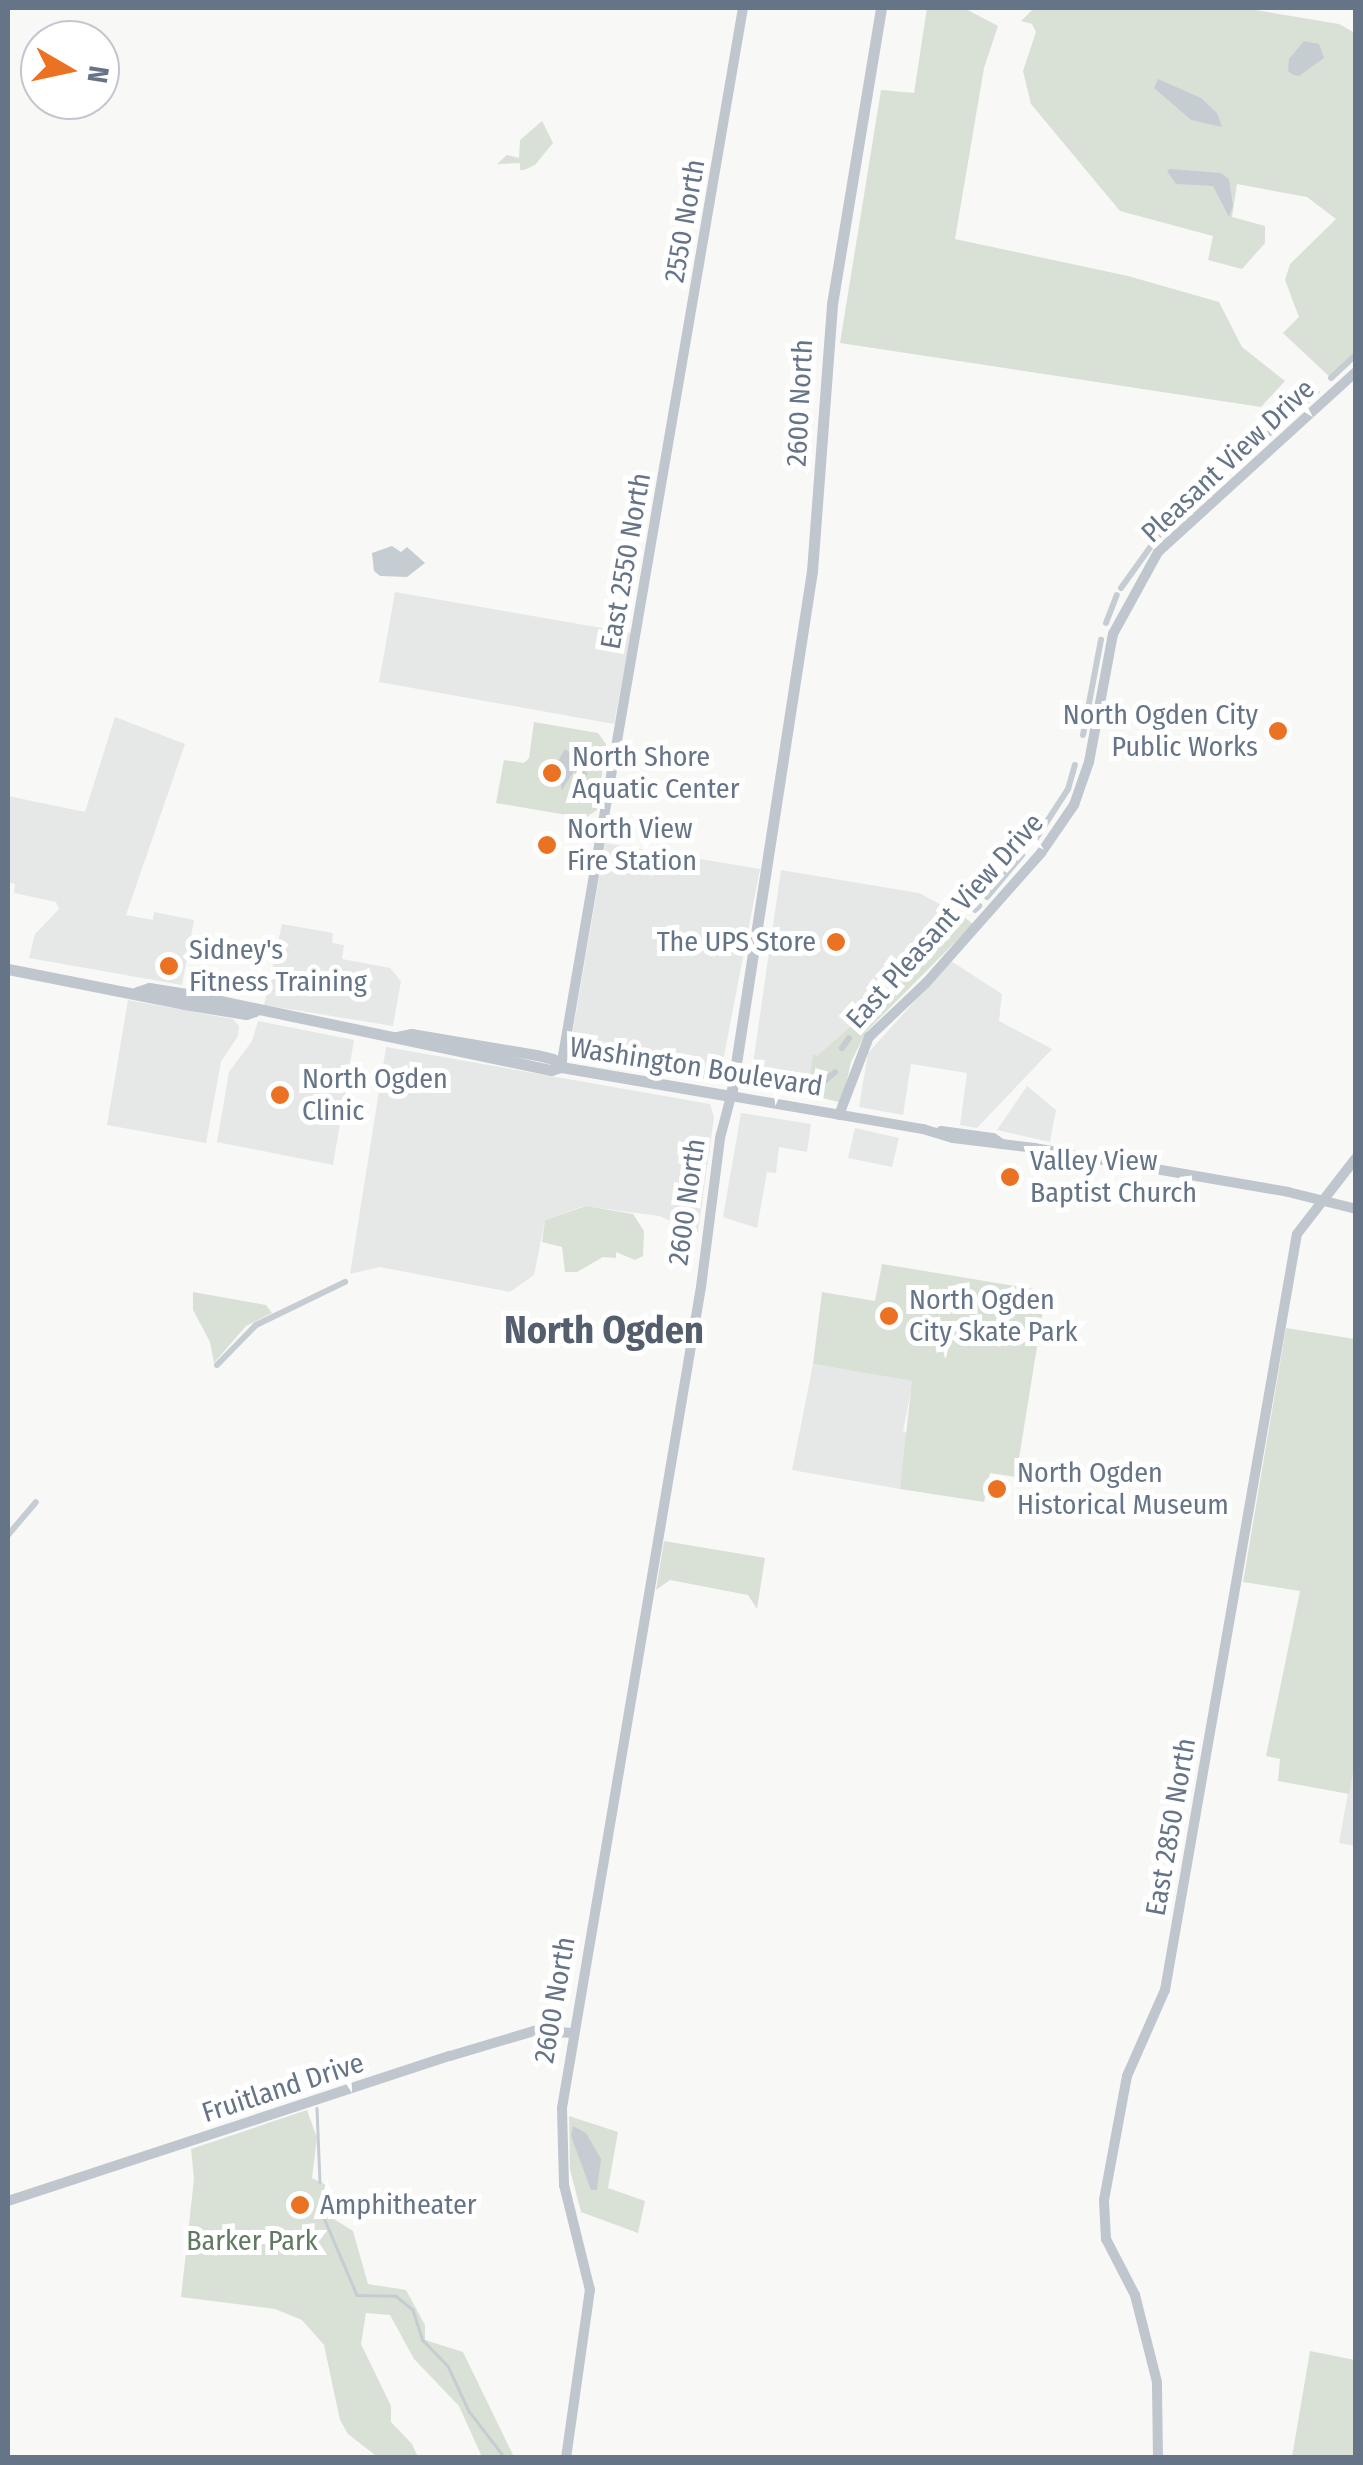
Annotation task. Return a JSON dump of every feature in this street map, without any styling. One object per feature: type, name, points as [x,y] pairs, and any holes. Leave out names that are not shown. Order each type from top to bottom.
[{"type":"main road","name":"2600 North","points":[[731,1096],[760,933],[812,570],[832,304],[882,8]]},
{"type":"main road","points":[[8,969],[138,992],[149,988],[248,1005],[256,1012],[397,1037],[411,1034],[506,1050],[553,1059],[561,1067]]},
{"type":"main road","name":"Washington Boulevard","points":[[397,1037],[550,1070],[561,1067],[731,1096]]},
{"type":"street","name":"2550 North","points":[[670,442],[744,8]]},
{"type":"street","name":"Pleasant View Drive","points":[[1136,586],[1158,552],[1356,372]]},
{"type":"street","name":"East 2550 North","points":[[561,1067],[670,442]]},
{"type":"street","name":"East Pleasant View Drive","points":[[839,1115],[851,1094],[861,1048],[869,1037],[926,983],[1016,882],[1074,805],[1089,762],[1114,634],[1136,586]]},
{"type":"street","points":[[851,1094],[852,1117]]},
{"type":"street","name":"Washington Boulevard","points":[[731,1096],[994,1138],[1003,1144],[1322,1198],[1356,1209]]},
{"type":"street","name":"2600 North","points":[[566,2458],[590,2290],[560,2160],[562,2108],[701,1287],[720,1138],[731,1096]]},
{"type":"street","name":"East 2850 North","points":[[1158,2458],[1160,2414],[1156,2374],[1132,2287],[1106,2239],[1104,2200],[1127,2076],[1164,1990],[1297,1234],[1356,1158]]},
{"type":"street","name":"Fruitland Drive","points":[[8,2201],[450,2056],[545,2029],[574,2033]]},
{"type":"shaded area","points":[[1304,41],[1319,44],[1324,58],[1299,76],[1293,75],[1288,71],[1289,59]]},
{"type":"shaded area","points":[[1158,79],[1201,98],[1217,113],[1222,127],[1191,120],[1154,88]]},
{"type":"shaded area","points":[[1167,171],[1221,173],[1229,179],[1233,206],[1229,217],[1213,186],[1176,184]]},
{"type":"shaded area","points":[[392,546],[401,552],[407,547],[425,563],[407,577],[380,576],[374,571],[372,553]]},
{"type":"shaded area","points":[[395,592],[631,633],[614,724],[379,682]]},
{"type":"shaded area","points":[[115,717],[185,744],[126,915],[153,920],[154,912],[194,920],[182,985],[29,958],[35,934],[59,909],[56,902],[14,893],[15,884],[8,882],[8,796],[85,812]]},
{"type":"shaded area","points":[[565,749],[575,756],[569,765],[579,765],[588,774],[583,778],[574,771],[562,790],[561,784],[546,782]]},
{"type":"shaded area","points":[[605,843],[760,869],[719,1082],[569,1054]]},
{"type":"shaded area","points":[[781,870],[919,893],[964,917],[918,968],[817,1057],[813,1055],[807,1094],[753,1084],[751,1077]]},
{"type":"shaded area","points":[[282,924],[333,933],[332,943],[344,945],[342,959],[390,968],[401,981],[393,1026],[264,1005]]},
{"type":"shaded area","points":[[951,961],[1002,994],[999,1021],[1052,1049],[977,1128],[960,1125],[967,1073],[911,1064],[903,1115],[859,1107],[868,1053]]},
{"type":"shaded area","points":[[128,1000],[233,1019],[239,1026],[238,1036],[221,1062],[206,1143],[107,1125]]},
{"type":"shaded area","points":[[258,1021],[354,1040],[333,1165],[217,1142],[229,1072],[252,1041]]},
{"type":"shaded area","points":[[386,1047],[710,1104],[714,1117],[698,1232],[659,1216],[584,1206],[545,1220],[534,1275],[510,1292],[380,1267],[350,1274]]},
{"type":"shaded area","points":[[1027,1086],[1056,1110],[1050,1142],[997,1130]]},
{"type":"shaded area","points":[[741,1113],[811,1124],[807,1152],[779,1147],[776,1173],[767,1172],[757,1228],[723,1217]]},
{"type":"shaded area","points":[[855,1128],[899,1138],[892,1167],[848,1158]]},
{"type":"shaded area","points":[[813,1364],[913,1381],[903,1431],[910,1434],[900,1489],[792,1470]]},
{"type":"shaded area","points":[[1355,1754],[1355,1846],[1339,1843]]},
{"type":"shaded area","points":[[573,2126],[586,2133],[601,2159],[597,2190],[591,2190],[571,2136]]},
{"type":"green space","points":[[927,8],[964,8],[998,26],[984,68],[955,239],[1128,276],[1219,302],[1242,347],[1285,381],[1261,407],[840,343],[881,90],[914,93]]},
{"type":"green space","points":[[1034,8],[1244,8],[1339,24],[1355,33],[1355,359],[1333,380],[1283,333],[1299,317],[1285,280],[1290,264],[1336,219],[1307,197],[1237,184],[1232,217],[1265,226],[1265,243],[1242,269],[1208,260],[1213,236],[1120,211],[1031,104],[1023,71],[1036,32],[1032,24],[1021,21]]},
{"type":"green space","points":[[542,121],[553,143],[535,165],[520,170],[520,163],[497,164],[507,155],[519,158],[520,140]]},
{"type":"green space","name":"North Shore Aquatic Center","points":[[534,722],[598,733],[606,744],[597,810],[585,818],[496,803],[504,760],[524,763],[529,758]]},
{"type":"green space","points":[[964,917],[973,924],[866,1032],[851,1062],[842,1103],[807,1094],[813,1054],[817,1056],[918,968]]},
{"type":"green space","points":[[586,1206],[633,1214],[644,1231],[643,1256],[635,1260],[616,1252],[616,1258],[603,1257],[577,1272],[565,1272],[562,1247],[542,1242],[545,1220]]},
{"type":"green space","points":[[882,1264],[1046,1291],[1016,1477],[990,1473],[984,1502],[900,1489],[912,1381],[813,1364],[822,1292],[875,1301]]},
{"type":"green space","points":[[193,1292],[266,1305],[272,1313],[246,1326],[214,1363],[210,1342],[193,1310]]},
{"type":"green space","points":[[1286,1328],[1355,1339],[1356,1754],[1349,1794],[1278,1781],[1280,1759],[1266,1756],[1300,1591],[1243,1582]]},
{"type":"green space","points":[[664,1541],[765,1558],[757,1609],[748,1595],[670,1580],[656,1590]]},
{"type":"green space","name":"Barker Park","points":[[307,2110],[317,2138],[312,2178],[326,2185],[326,2214],[353,2231],[368,2284],[406,2290],[425,2325],[425,2340],[463,2352],[514,2457],[482,2457],[459,2406],[414,2359],[390,2315],[366,2313],[361,2344],[391,2406],[391,2422],[412,2444],[418,2457],[375,2455],[348,2434],[340,2420],[324,2345],[302,2320],[275,2309],[181,2297],[194,2179],[191,2149]]},
{"type":"green space","points":[[569,2116],[618,2132],[608,2188],[645,2201],[638,2233],[581,2212],[570,2170]]},
{"type":"green space","points":[[1310,2351],[1355,2360],[1355,2457],[1292,2457]]},
{"type":"waterway","points":[[1331,378],[1356,355]]},
{"type":"waterway","points":[[1246,454],[1316,392]]},
{"type":"waterway","points":[[1121,588],[1159,535]]},
{"type":"waterway","points":[[1106,623],[1117,595]]},
{"type":"waterway","points":[[1083,735],[1101,640]]},
{"type":"waterway","points":[[1035,840],[1068,789],[1075,765]]},
{"type":"waterway","points":[[987,897],[1022,855]]},
{"type":"waterway","points":[[975,910],[979,906]]},
{"type":"waterway","points":[[842,1048],[849,1038]]},
{"type":"waterway","points":[[809,1094],[835,1072]]},
{"type":"waterway","points":[[217,1365],[256,1325],[345,1282]]},
{"type":"waterway","points":[[8,1535],[36,1502]]},
{"type":"waterway","points":[[317,2108],[320,2182]]},
{"type":"waterway","points":[[322,2213],[357,2295],[396,2296],[413,2310],[423,2340],[448,2366],[469,2411],[505,2458]]},
{"type":"place","name":"North Ogden City Public Works","points":[[1278,731]]},
{"type":"place","name":"North Shore Aquatic Center","points":[[552,773]]},
{"type":"place","name":"North View Fire Station","points":[[547,845]]},
{"type":"place","name":"The UPS Store","points":[[836,942]]},
{"type":"place","name":"Sidney's Fitness Training","points":[[169,966]]},
{"type":"place","name":"North Ogden Clinic","points":[[280,1095]]},
{"type":"place","name":"Valley View Baptist Church","points":[[1010,1177]]},
{"type":"place","name":"North Ogden City Skate Park","points":[[889,1316]]},
{"type":"place","name":"North Ogden Historical Museum","points":[[997,1489]]},
{"type":"place","name":"Amphitheater","points":[[300,2205]]},
{"type":"district","name":"North Ogden","points":[[604,1331]]}]
